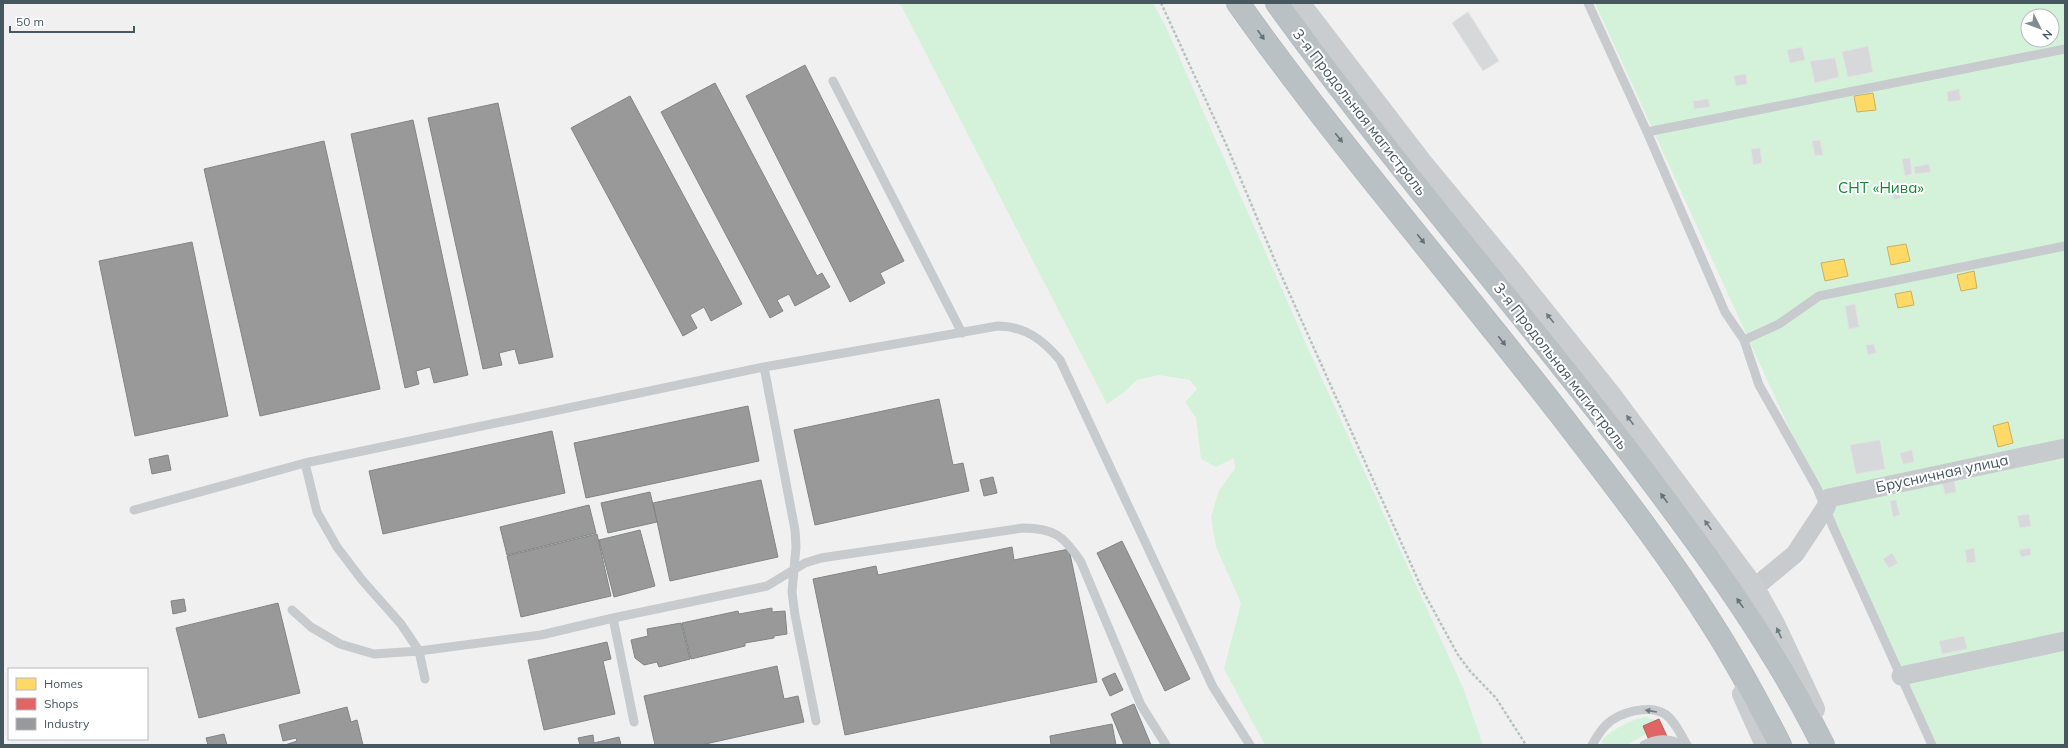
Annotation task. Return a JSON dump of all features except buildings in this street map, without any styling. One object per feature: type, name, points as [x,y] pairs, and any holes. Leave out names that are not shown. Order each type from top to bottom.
[{"type":"highway","name":"3-я Продольная магистраль","points":[[1238,3],[1276,56],[1352,154],[1551,402],[1638,515],[1712,624],[1780,745]]},
{"type":"highway","name":"3-я Продольная магистраль","points":[[1276,3],[1341,89],[1581,388],[1688,529],[1762,635],[1806,710],[1824,745]]},
{"type":"street","points":[[1299,3],[1421,162],[1513,273],[1609,393],[1754,588],[1774,624],[1830,745]]},
{"type":"street","name":"Брусничная улица","points":[[1754,588],[1795,554],[1826,507],[1829,498],[1835,495],[2065,448]]},
{"type":"street","points":[[1712,624],[1766,745]]},
{"type":"street","points":[[1901,676],[2065,642]]},
{"type":"lane","points":[[1588,3],[1647,132],[1725,312],[1744,340],[1759,385],[1817,488],[1833,527],[1932,745]]},
{"type":"lane","points":[[1647,132],[2065,49]]},
{"type":"lane","points":[[833,81],[962,333]]},
{"type":"lane","points":[[1744,340],[1779,324],[1819,296],[2065,246]]},
{"type":"lane","points":[[134,510],[305,463],[764,367],[998,326],[1012,326],[1030,333],[1049,348],[1060,360],[1213,687],[1250,745]]},
{"type":"lane","points":[[764,367],[795,530],[796,547],[792,592],[795,615],[816,721]]},
{"type":"lane","points":[[305,463],[317,512],[337,547],[362,580],[401,624],[419,651],[425,679]]},
{"type":"lane","points":[[292,610],[311,627],[340,644],[374,654],[419,651],[541,636],[614,618],[767,586],[805,563],[821,558],[1023,528],[1038,528],[1053,532],[1068,543],[1081,562],[1141,705],[1166,745]]},
{"type":"lane","points":[[614,618],[634,722]]},
{"type":"lane","points":[[1592,745],[1608,723],[1628,713],[1647,709],[1665,714],[1676,726],[1687,745]]},
{"type":"lane","points":[[1644,745],[1662,739],[1676,742],[1681,745]]},
{"type":"path","points":[[1161,3],[1226,144],[1278,268],[1423,591],[1458,655],[1470,671],[1496,698],[1526,745]]},
{"type":"green space","points":[[898,3],[1153,3],[1165,25],[1307,346],[1464,690],[1483,745],[1265,745],[1224,669],[1241,603],[1216,547],[1211,517],[1219,490],[1235,469],[1234,458],[1216,467],[1201,459],[1196,418],[1185,402],[1197,389],[1190,380],[1159,375],[1137,380],[1123,393],[1107,404],[902,7]]},
{"type":"green space","name":"СНТ «Нива»","points":[[1595,3],[2065,3],[2065,745],[1934,745]]},
{"type":"green space","points":[[1645,717],[1663,722],[1665,726],[1646,734],[1627,745],[1603,745],[1602,740],[1616,729],[1634,720]]}]
